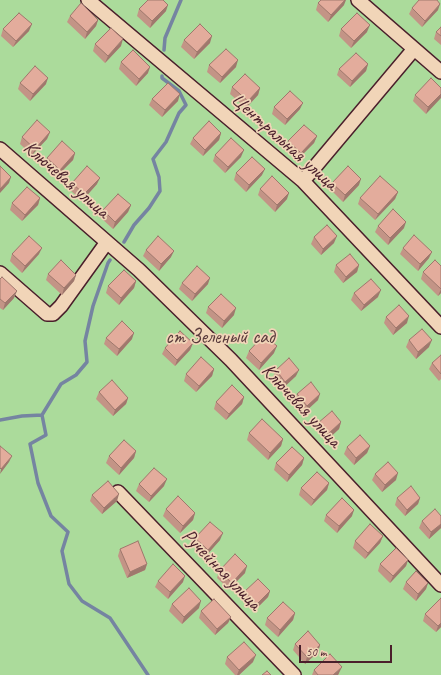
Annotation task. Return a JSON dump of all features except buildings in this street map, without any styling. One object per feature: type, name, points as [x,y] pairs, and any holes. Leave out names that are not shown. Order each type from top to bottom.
[{"type":"street","name":"Центральная улица","points":[[88,0],[303,181],[441,327]]},
{"type":"street","points":[[358,0],[441,72]]},
{"type":"street","points":[[303,181],[414,49]]},
{"type":"street","name":"Ключевая улица","points":[[0,149],[139,270],[231,360],[441,585]]},
{"type":"street","points":[[0,273],[47,314],[53,314],[61,306],[106,242]]},
{"type":"street","name":"Ручейная улица","points":[[118,492],[294,675]]},
{"type":"green space","name":"ст Зеленый сад","points":[[0,0],[441,0],[441,675],[0,675]]},
{"type":"waterway","points":[[164,50],[165,38],[181,0]]},
{"type":"waterway","points":[[124,242],[134,225],[149,208],[160,191],[159,177],[153,159],[166,142],[179,113],[186,105],[179,91],[162,78],[162,76]]},
{"type":"waterway","points":[[42,415],[61,384],[76,375],[87,362],[85,341],[93,306],[110,260]]},
{"type":"waterway","points":[[0,420],[22,416],[42,415],[46,435],[30,444],[38,483],[51,516],[68,532],[62,551],[69,584],[82,601],[110,618],[148,675]]}]
